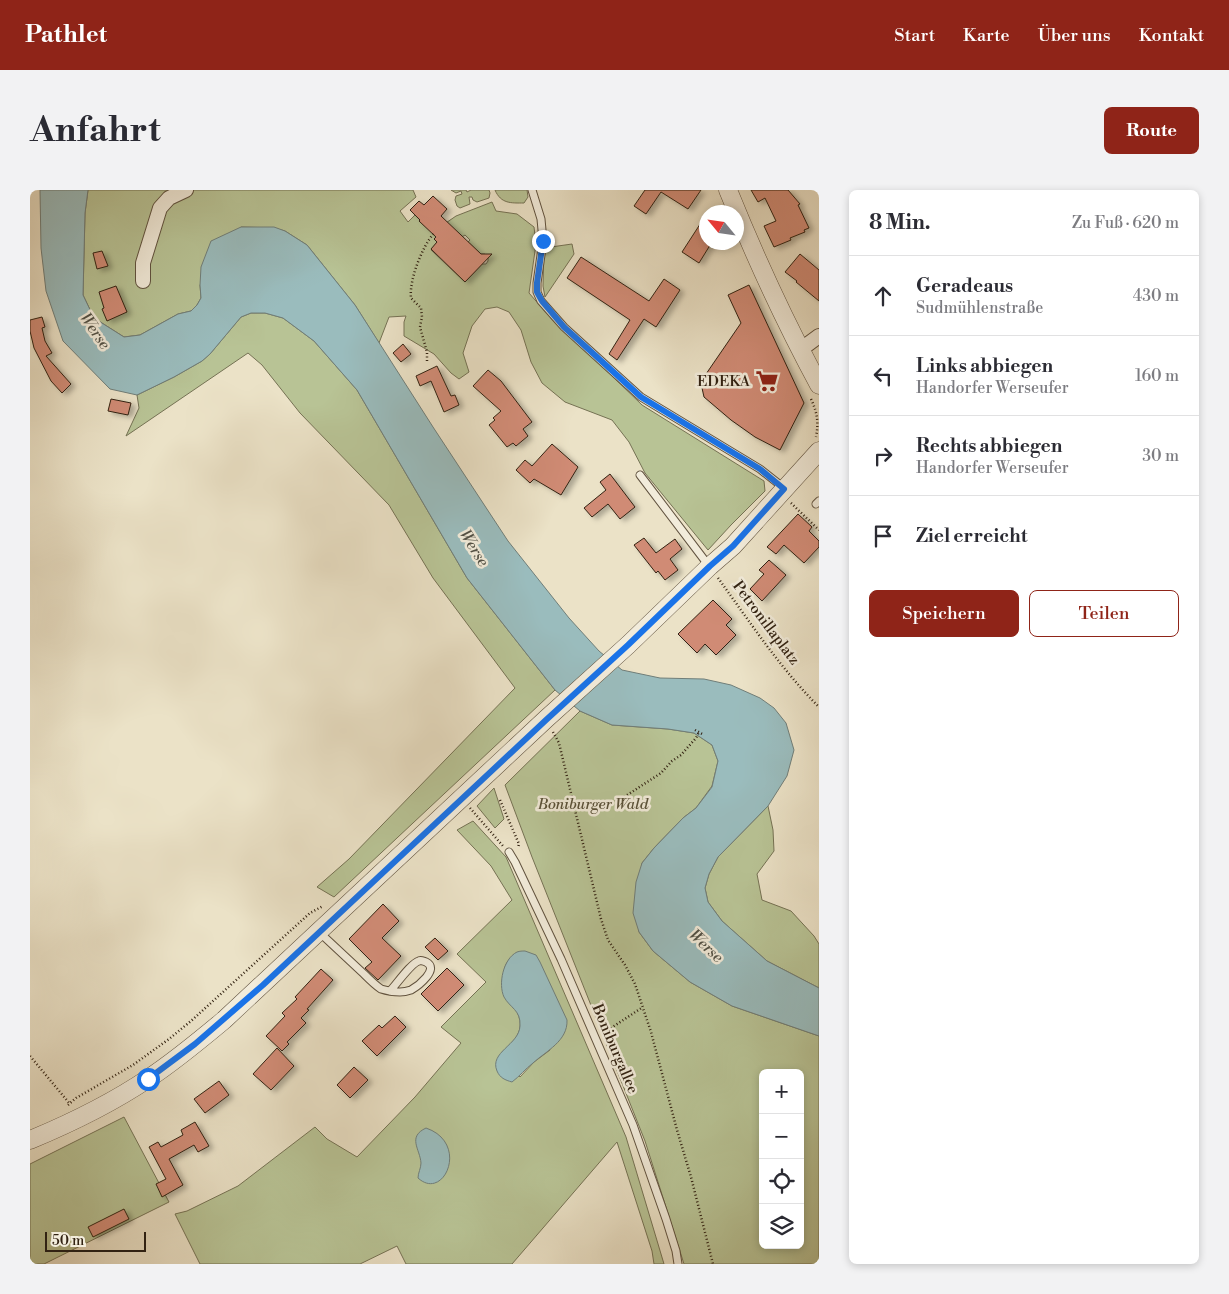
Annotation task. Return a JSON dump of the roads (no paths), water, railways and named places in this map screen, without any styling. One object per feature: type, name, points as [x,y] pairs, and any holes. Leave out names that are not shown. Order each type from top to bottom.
[{"type":"street","points":[[143,281],[144,263],[160,208],[169,198],[186,190]]},
{"type":"street","points":[[728,190],[755,255],[800,350],[819,385]]},
{"type":"street","points":[[800,350],[819,336]]},
{"type":"street","points":[[30,1140],[52,1131],[122,1095],[169,1064],[224,1020],[554,712],[713,570],[733,546],[786,495],[819,451]]},
{"type":"lane","points":[[532,190],[541,219],[543,241],[537,283],[537,292],[542,301],[564,327],[641,397],[760,469],[786,495]]},
{"type":"lane","points":[[640,475],[713,570]]},
{"type":"lane","name":"Boniburgallee","points":[[509,852],[561,959],[633,1125],[666,1219],[678,1264]]},
{"type":"lane","points":[[319,931],[383,990],[390,991],[400,992],[409,991],[419,985],[430,972],[428,963],[420,960],[415,963],[390,991]]},
{"type":"water","name":"Werse","points":[[40,190],[88,190],[85,213],[83,295],[94,318],[124,337],[140,335],[178,314],[191,311],[197,305],[201,298],[201,267],[211,241],[241,227],[274,227],[285,231],[307,245],[355,305],[508,541],[569,618],[599,651],[622,670],[660,678],[704,679],[731,685],[760,698],[774,708],[786,723],[794,750],[787,776],[768,806],[718,857],[709,874],[705,888],[708,902],[722,921],[767,961],[819,988],[819,1036],[732,1006],[690,982],[653,951],[639,932],[633,913],[636,882],[642,863],[683,818],[696,808],[712,787],[718,761],[712,745],[694,733],[612,725],[580,711],[555,690],[467,578],[357,390],[314,341],[283,318],[265,313],[251,313],[241,317],[210,354],[202,361],[174,377],[137,395],[110,389],[63,341],[46,291],[41,248]]},
{"type":"water","points":[[525,951],[536,955],[567,1020],[564,1034],[560,1040],[512,1082],[500,1075],[496,1064],[500,1053],[515,1038],[520,1026],[519,1016],[506,1001],[502,992],[502,979],[505,966],[512,955]]},
{"type":"water","points":[[426,1128],[439,1135],[447,1146],[450,1157],[444,1177],[436,1182],[428,1183],[418,1178],[421,1163],[416,1144],[417,1135]]},
{"type":"place","name":"EDEKA","points":[[767,381]]},
{"type":"park label","name":"Boniburger Wald","points":[[593,804]]}]
